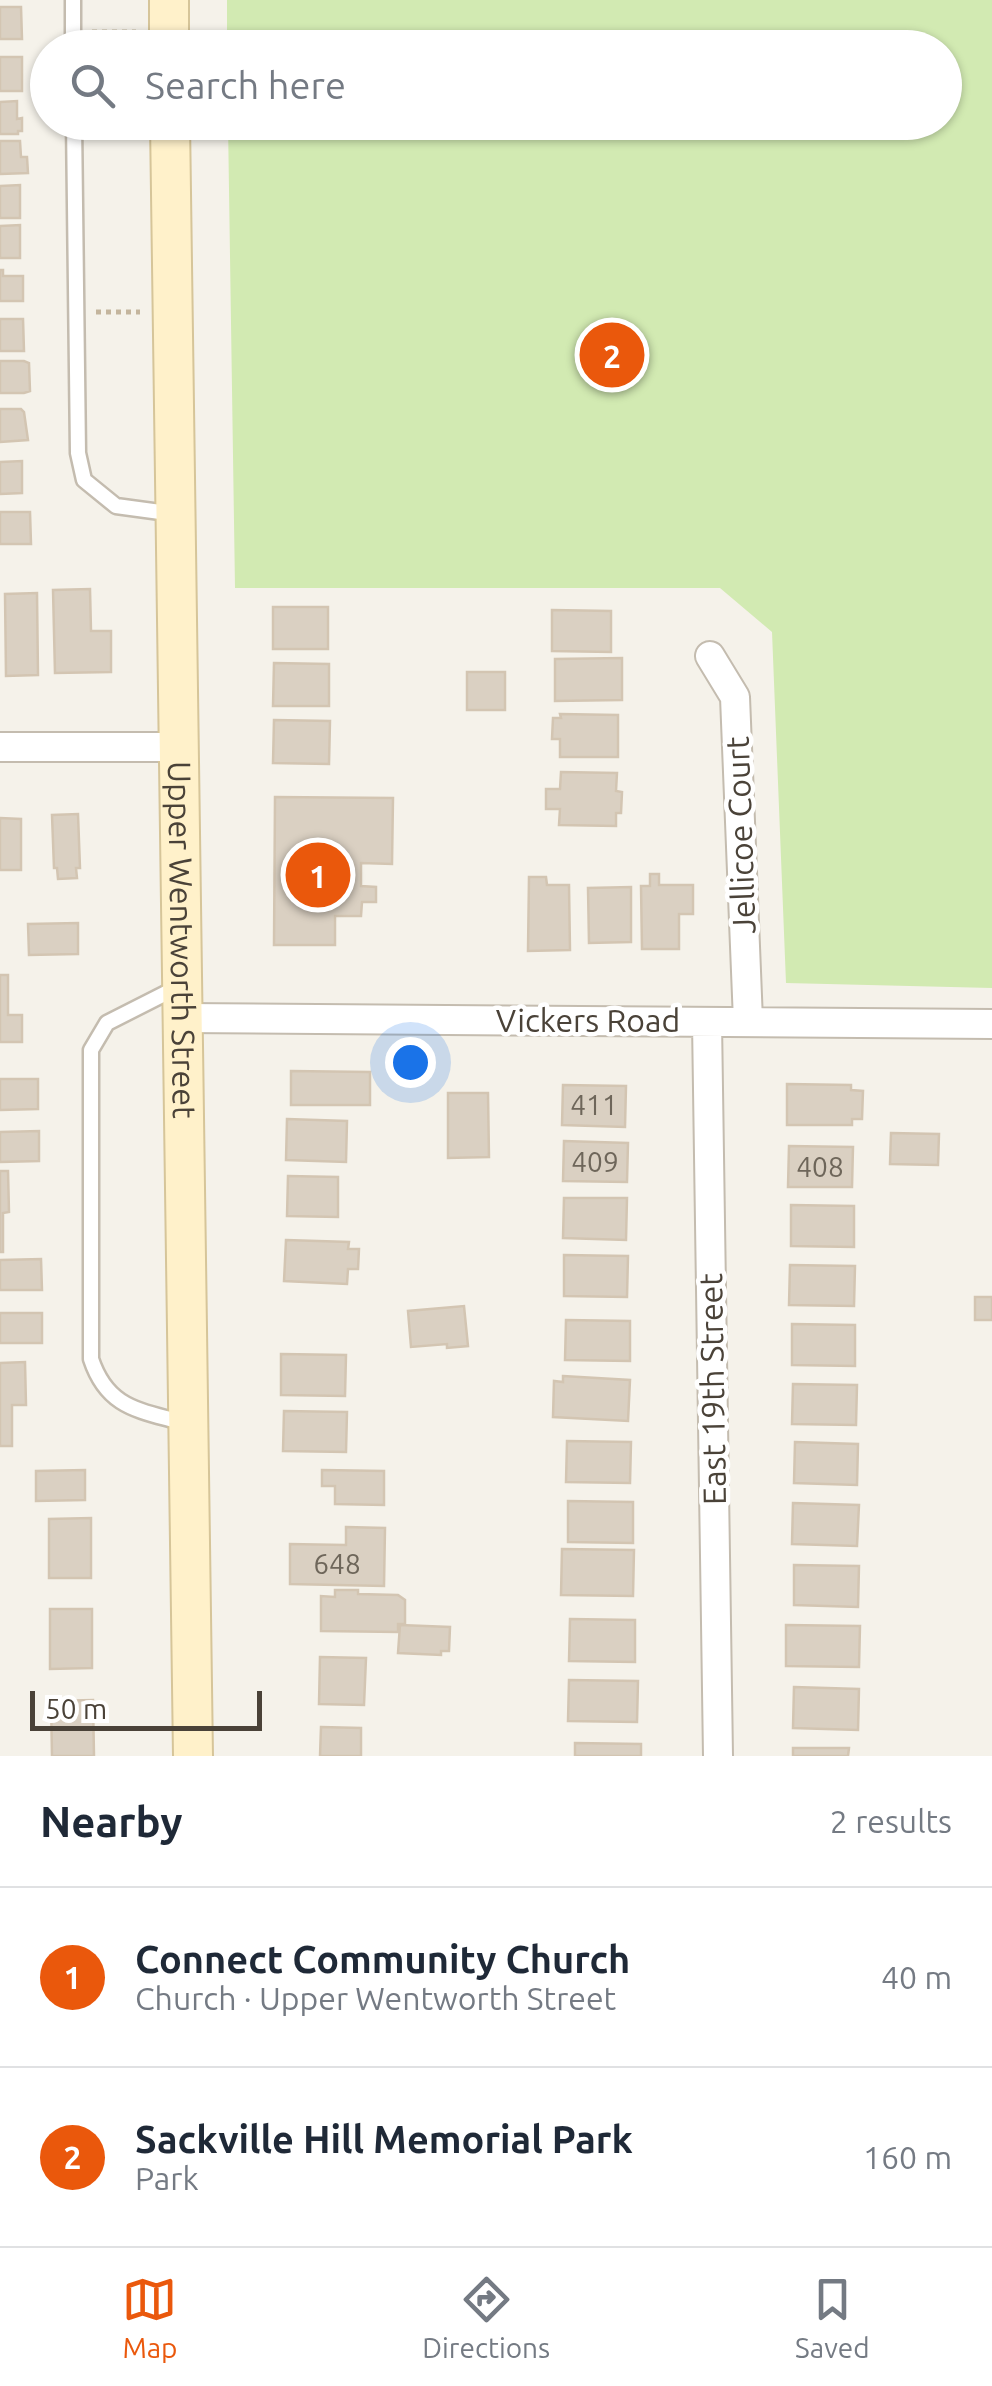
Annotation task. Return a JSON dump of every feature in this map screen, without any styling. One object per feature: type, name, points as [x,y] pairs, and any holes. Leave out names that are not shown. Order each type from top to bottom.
[{"type":"main road","name":"Upper Wentworth Street","points":[[170,140],[193,1756]]},
{"type":"street","name":"Jellicoe Court","points":[[710,656],[735,697],[748,1021]]},
{"type":"street","points":[[0,748],[180,746]]},
{"type":"street","name":"Vickers Road","points":[[183,1001],[708,1022],[992,1024]]},
{"type":"street","name":"East 19th Street","points":[[708,1022],[718,1756]]},
{"type":"lane","points":[[72,30],[73,0]]},
{"type":"lane","points":[[74,140],[78,453],[84,480],[116,506],[176,514]]},
{"type":"lane","points":[[183,1001],[107,1023],[92,1050],[90,1359],[98,1379],[121,1404],[190,1425]]},
{"type":"path","points":[[96,30],[169,27]]},
{"type":"path","points":[[76,312],[173,312]]},
{"type":"green space","points":[[227,0],[992,0],[992,988],[786,983],[772,632],[720,588],[235,588],[228,140],[962,140],[962,30],[227,30]]},
{"type":"building","points":[[0,7],[21,7],[22,39],[0,39]]},
{"type":"building","points":[[0,57],[22,57],[22,91],[0,91]]},
{"type":"building","points":[[17,101],[22,131],[0,134],[0,102]]},
{"type":"building","points":[[0,141],[20,141],[28,173],[0,174]]},
{"type":"building","points":[[20,185],[20,218],[0,218],[0,186]]},
{"type":"building","points":[[20,225],[20,258],[0,258],[0,226]]},
{"type":"building","points":[[0,270],[3,276],[23,276],[23,301],[0,301]]},
{"type":"building","points":[[0,319],[23,319],[24,351],[0,351]]},
{"type":"building","points":[[0,361],[29,363],[30,391],[0,393]]},
{"type":"building","points":[[0,409],[24,412],[28,440],[0,442]]},
{"type":"building","points":[[22,461],[22,493],[0,494],[0,462]]},
{"type":"building","points":[[0,512],[30,512],[31,544],[0,544]]},
{"type":"building","points":[[90,589],[91,631],[111,631],[111,672],[55,673],[53,590]]},
{"type":"building","points":[[37,593],[38,675],[6,676],[5,594]]},
{"type":"building","points":[[273,607],[328,607],[328,649],[273,649]]},
{"type":"building","points":[[552,610],[611,611],[611,652],[552,651]]},
{"type":"building","points":[[622,658],[622,700],[555,701],[555,659]]},
{"type":"building","points":[[274,663],[329,664],[329,706],[273,706]]},
{"type":"building","points":[[467,672],[505,672],[505,710],[467,710]]},
{"type":"building","points":[[560,714],[618,715],[618,757],[560,757],[560,739],[552,739],[553,718],[561,718]]},
{"type":"building","points":[[274,720],[330,721],[329,764],[273,763]]},
{"type":"building","points":[[561,772],[617,773],[616,791],[622,792],[616,826],[559,825],[560,809],[546,809],[546,789],[560,789]]},
{"type":"building","points":[[275,797],[393,798],[392,864],[361,863],[361,886],[376,887],[376,902],[362,902],[361,916],[335,916],[335,945],[274,945]]},
{"type":"building","points":[[78,814],[77,878],[58,879],[52,815]]},
{"type":"building","points":[[0,818],[21,819],[21,870],[0,870]]},
{"type":"building","points":[[650,874],[659,874],[659,885],[693,885],[693,914],[679,914],[679,949],[642,949],[641,886],[650,886]]},
{"type":"building","points":[[529,877],[546,877],[547,885],[569,885],[570,950],[528,951]]},
{"type":"building","points":[[631,887],[631,942],[589,943],[588,888]]},
{"type":"building","points":[[78,923],[78,954],[29,955],[28,924]]},
{"type":"building","points":[[0,975],[8,975],[8,1015],[22,1015],[22,1042],[0,1042]]},
{"type":"building","points":[[291,1071],[370,1072],[370,1105],[291,1105]]},
{"type":"building","points":[[0,1079],[38,1079],[38,1109],[0,1110]]},
{"type":"building","points":[[787,1084],[851,1085],[851,1090],[863,1091],[862,1119],[852,1119],[852,1125],[787,1125]]},
{"type":"building","points":[[563,1085],[626,1086],[625,1127],[562,1125]]},
{"type":"building","points":[[448,1093],[488,1093],[489,1157],[448,1158]]},
{"type":"building","points":[[287,1119],[347,1121],[346,1162],[286,1160]]},
{"type":"building","points":[[39,1131],[39,1161],[0,1162],[0,1132]]},
{"type":"building","points":[[891,1133],[939,1134],[938,1165],[890,1164]]},
{"type":"building","points":[[564,1141],[628,1143],[627,1182],[563,1181]]},
{"type":"building","points":[[789,1146],[853,1147],[852,1187],[788,1187]]},
{"type":"building","points":[[0,1171],[8,1171],[9,1212],[3,1213],[3,1252],[0,1252]]},
{"type":"building","points":[[288,1176],[338,1177],[338,1217],[287,1216]]},
{"type":"building","points":[[564,1198],[627,1198],[626,1240],[563,1238]]},
{"type":"building","points":[[791,1205],[854,1206],[854,1247],[791,1246]]},
{"type":"building","points":[[286,1240],[349,1242],[348,1249],[359,1249],[358,1269],[348,1269],[347,1284],[284,1281]]},
{"type":"building","points":[[564,1255],[628,1256],[627,1297],[564,1296]]},
{"type":"building","points":[[41,1259],[42,1290],[0,1290],[0,1260]]},
{"type":"building","points":[[790,1265],[855,1266],[854,1306],[789,1305]]},
{"type":"building","points":[[975,1297],[992,1297],[992,1320],[975,1320]]},
{"type":"building","points":[[464,1306],[468,1346],[411,1347],[408,1311]]},
{"type":"building","points":[[0,1313],[42,1313],[42,1343],[0,1343]]},
{"type":"building","points":[[566,1320],[630,1321],[630,1361],[565,1360]]},
{"type":"building","points":[[792,1324],[855,1325],[855,1366],[792,1365]]},
{"type":"building","points":[[281,1354],[346,1355],[345,1396],[281,1395]]},
{"type":"building","points":[[25,1362],[26,1405],[12,1405],[12,1446],[0,1446],[0,1363]]},
{"type":"building","points":[[563,1376],[630,1380],[628,1421],[553,1417],[554,1381],[563,1382]]},
{"type":"building","points":[[793,1384],[857,1385],[856,1425],[792,1424]]},
{"type":"building","points":[[284,1411],[347,1412],[346,1452],[283,1451]]},
{"type":"building","points":[[567,1441],[631,1442],[630,1483],[566,1482]]},
{"type":"building","points":[[795,1442],[858,1444],[857,1485],[794,1483]]},
{"type":"building","points":[[85,1470],[85,1500],[36,1501],[36,1471]]},
{"type":"building","points":[[322,1470],[384,1471],[384,1505],[335,1504],[335,1486],[322,1486]]},
{"type":"building","points":[[568,1501],[633,1502],[633,1543],[568,1542]]},
{"type":"building","points":[[793,1503],[859,1505],[857,1546],[792,1544]]},
{"type":"building","points":[[91,1518],[91,1578],[49,1578],[49,1519]]},
{"type":"building","points":[[346,1527],[385,1528],[384,1586],[290,1584],[290,1544],[346,1545]]},
{"type":"building","points":[[562,1549],[634,1550],[633,1596],[561,1595]]},
{"type":"building","points":[[794,1565],[859,1566],[858,1607],[794,1605]]},
{"type":"building","points":[[335,1590],[398,1595],[405,1600],[405,1624],[398,1624],[398,1632],[321,1631],[321,1596],[335,1597]]},
{"type":"building","points":[[50,1609],[92,1609],[92,1668],[50,1669]]},
{"type":"building","points":[[570,1619],[635,1620],[635,1662],[569,1661]]},
{"type":"building","points":[[400,1625],[450,1627],[449,1651],[441,1651],[441,1655],[398,1653]]},
{"type":"building","points":[[786,1625],[860,1626],[859,1667],[786,1666]]},
{"type":"building","points":[[320,1657],[366,1658],[364,1705],[319,1704]]},
{"type":"building","points":[[569,1680],[638,1681],[637,1722],[568,1721]]},
{"type":"building","points":[[794,1687],[859,1689],[858,1730],[793,1728]]},
{"type":"building","points":[[93,1700],[94,1756],[52,1756],[51,1701]]},
{"type":"building","points":[[321,1727],[361,1728],[361,1756],[320,1756]]},
{"type":"building","points":[[575,1743],[641,1744],[641,1756],[575,1756]]},
{"type":"building","points":[[793,1748],[849,1748],[848,1756],[793,1756]]},
{"type":"place","name":"Sackville Hill Memorial Park","points":[[612,355]]},
{"type":"place","name":"Connect Community Church","points":[[318,875]]}]
